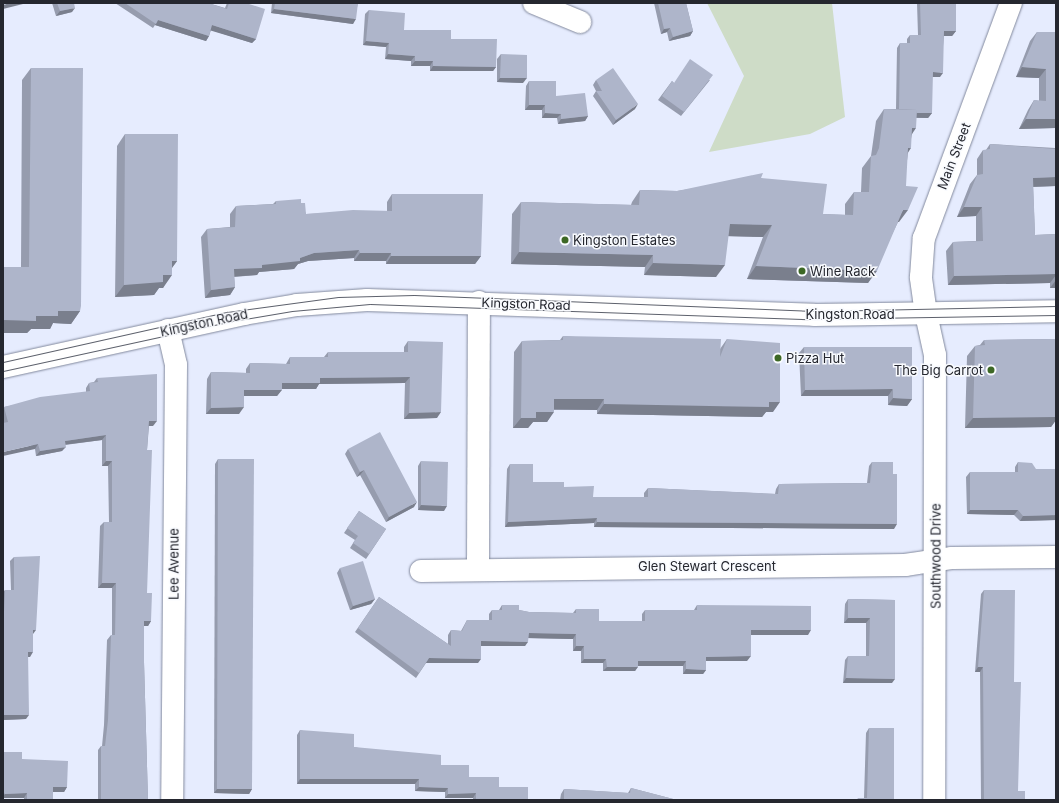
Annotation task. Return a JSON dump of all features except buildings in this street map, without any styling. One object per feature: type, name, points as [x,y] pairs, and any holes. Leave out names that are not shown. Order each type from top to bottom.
[{"type":"street","points":[[534,3],[580,22]]},
{"type":"street","name":"Main Street","points":[[926,314],[921,277],[924,238],[1011,3]]},
{"type":"street","name":"Kingston Road","points":[[3,367],[168,330],[296,305],[367,300],[479,302],[726,312],[926,314],[1056,311]]},
{"type":"street","points":[[478,568],[479,302]]},
{"type":"street","name":"Southwood Drive","points":[[926,314],[935,355],[936,562],[934,800]]},
{"type":"street","name":"Lee Avenue","points":[[168,330],[176,365],[172,800]]},
{"type":"street","name":"Glen Stewart Crescent","points":[[421,571],[478,568],[936,562],[952,558],[1056,557]]},
{"type":"green space","points":[[707,3],[832,3],[845,117],[810,134],[709,152],[744,76]]},
{"type":"tram line","points":[[3,362],[227,312],[338,297],[414,295],[821,311],[1056,306]]},
{"type":"tram line","points":[[3,371],[227,322],[292,311],[370,304],[808,319],[1056,315]]},
{"type":"place","name":"Kingston Estates","points":[[565,240]]},
{"type":"place","name":"Wine Rack","points":[[802,271]]},
{"type":"place","name":"Pizza Hut","points":[[778,358]]},
{"type":"place","name":"The Big Carrot","points":[[991,370]]}]
